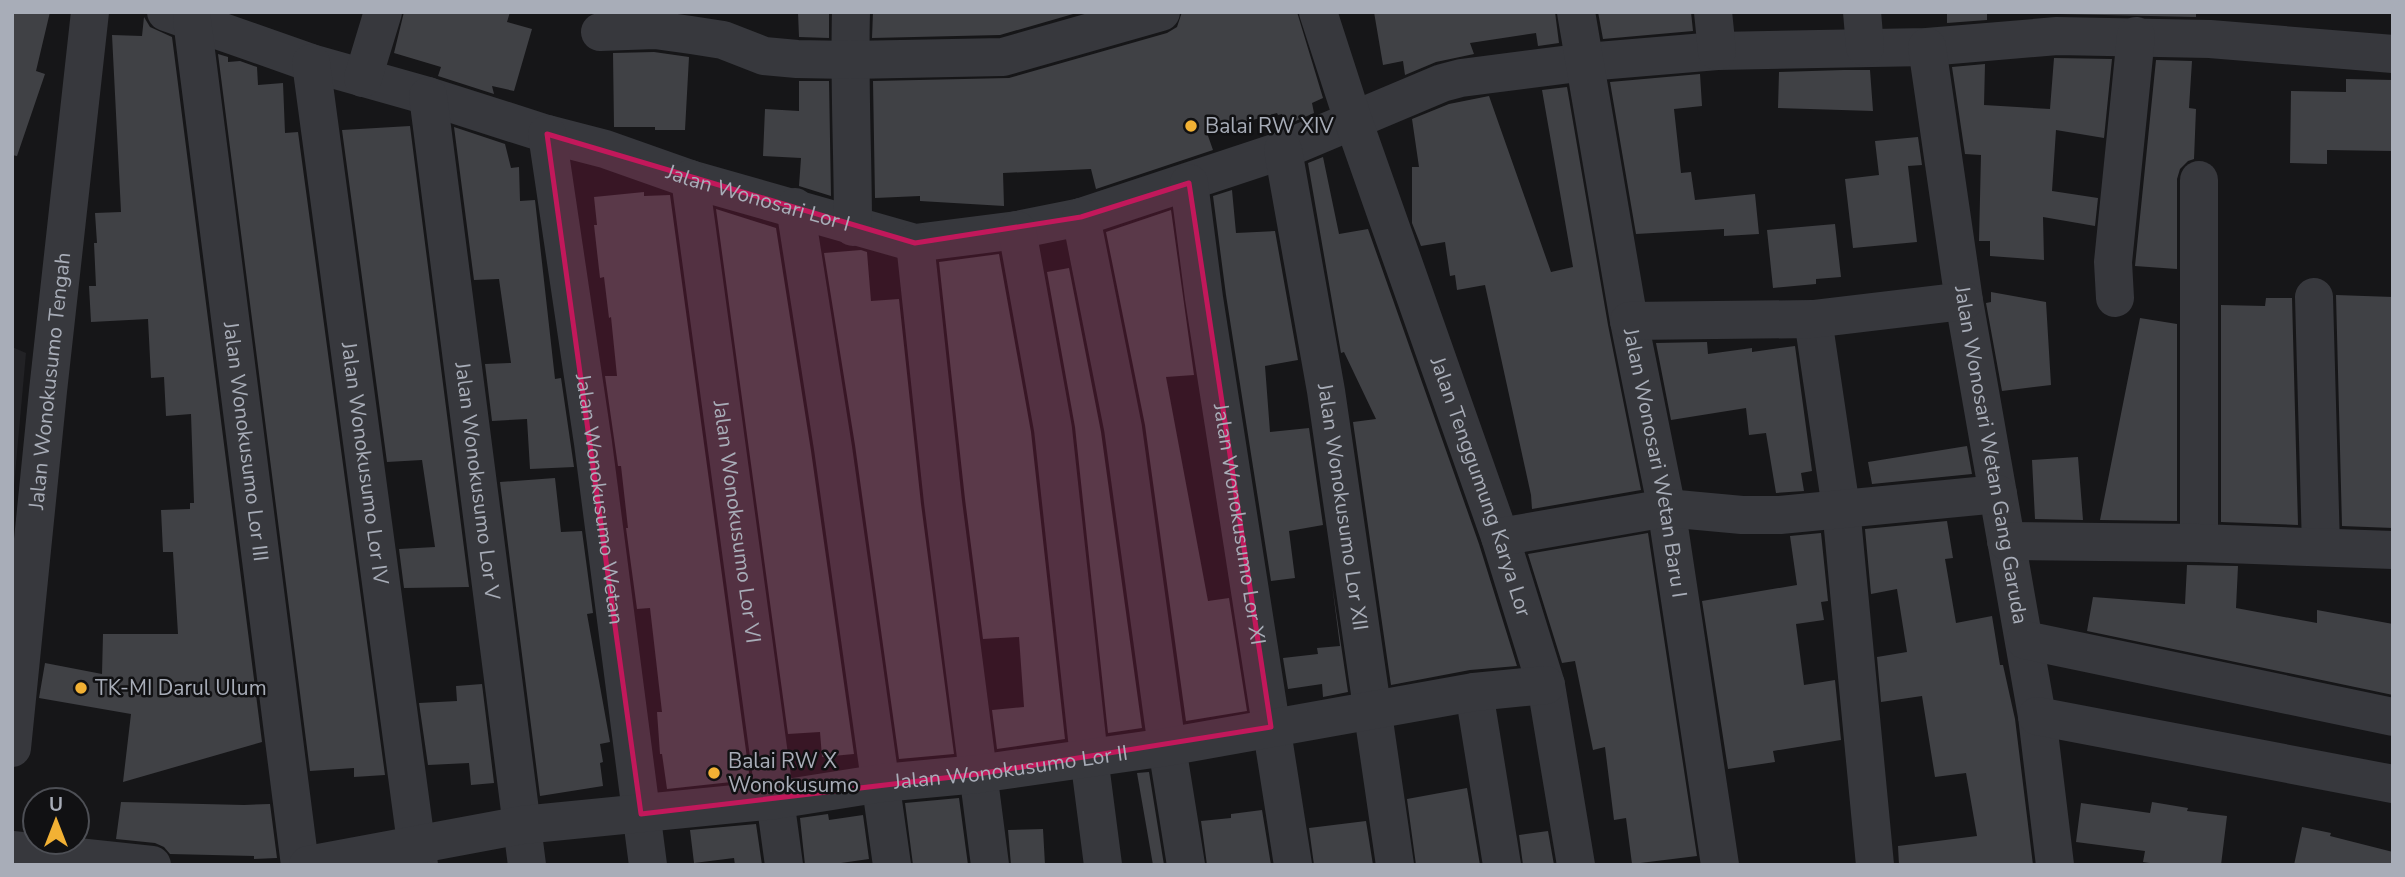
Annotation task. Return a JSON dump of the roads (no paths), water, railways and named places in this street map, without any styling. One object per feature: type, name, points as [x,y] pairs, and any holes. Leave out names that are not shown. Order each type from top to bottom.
[{"type":"street","name":"Jalan Wonokusumo Tengah","points":[[12,748],[90,12]]},
{"type":"street","points":[[363,78],[383,12]]},
{"type":"street","points":[[851,12],[853,227]]},
{"type":"street","points":[[600,32],[655,30],[691,35],[723,40],[764,56],[850,60],[1003,57],[1161,12]]},
{"type":"street","name":"Jalan Tenggumung Karya Lor","points":[[1318,12],[1353,120],[1500,537],[1546,685],[1577,865]]},
{"type":"street","name":"Jalan Wonosari Wetan Baru I","points":[[1576,12],[1629,321],[1666,508],[1720,865]]},
{"type":"street","points":[[1713,12],[1717,51]]},
{"type":"street","name":"Jalan Wonosari Lor I","points":[[179,16],[311,63],[605,149],[690,179],[915,243],[1017,230],[1081,217],[1283,150],[1442,83],[1461,78],[1586,62],[1717,51],[1864,30],[1927,47],[2060,24],[2136,36],[2215,26],[2393,54]]},
{"type":"street","name":"Jalan Wonokusumo Lor III","points":[[179,16],[300,865]]},
{"type":"street","points":[[2115,299],[2113,262],[2136,36]]},
{"type":"street","name":"Jalan Wonosari Wetan Gang Garuda","points":[[1927,47],[1964,301],[2063,864]]},
{"type":"street","name":"Jalan Wonokusumo Lor IV","points":[[311,63],[417,854]]},
{"type":"street","name":"Jalan Wonokusumo Lor V","points":[[428,96],[527,865]]},
{"type":"street","name":"Jalan Wonokusumo Wetan","points":[[547,134],[594,456],[648,865]]},
{"type":"street","name":"Jalan Wonokusumo Lor XII","points":[[1283,150],[1326,391],[1395,865]]},
{"type":"street","name":"Jalan Wonokusumo Lor VI","points":[[690,179],[784,865]]},
{"type":"street","points":[[2199,180],[2199,542]]},
{"type":"street","name":"Jalan Wonokusumo Lor XI","points":[[1189,183],[1293,865]]},
{"type":"street","points":[[794,207],[833,448],[892,865]]},
{"type":"street","points":[[1081,217],[1123,428],[1186,865]]},
{"type":"street","points":[[1017,230],[1053,429],[1088,757],[1104,865]]},
{"type":"street","points":[[915,243],[943,502],[990,865]]},
{"type":"street","points":[[2314,297],[2321,547]]},
{"type":"street","points":[[1629,321],[1813,319],[1964,301]]},
{"type":"street","points":[[1813,319],[1841,509],[1875,865]]},
{"type":"street","points":[[1500,537],[1666,508],[1742,515],[1780,515],[1998,494]]},
{"type":"street","points":[[2006,541],[2199,542],[2393,550]]},
{"type":"street","points":[[2025,640],[2393,717]]},
{"type":"street","name":"Jalan Wonokusumo Lor II","points":[[308,865],[417,854],[522,825],[775,800],[882,783],[978,774],[1167,747],[1474,692],[1546,685]]},
{"type":"street","points":[[1474,692],[1502,865]]},
{"type":"street","points":[[2037,716],[2393,784]]},
{"type":"street","points":[[12,850],[152,865]]},
{"type":"place","name":"Balai RW XIV","points":[[1191,126]]},
{"type":"place","name":"TK-MI Darul Ulum","points":[[81,688]]},
{"type":"place","name":"Balai RW X Wonokusumo","points":[[714,773]]}]
